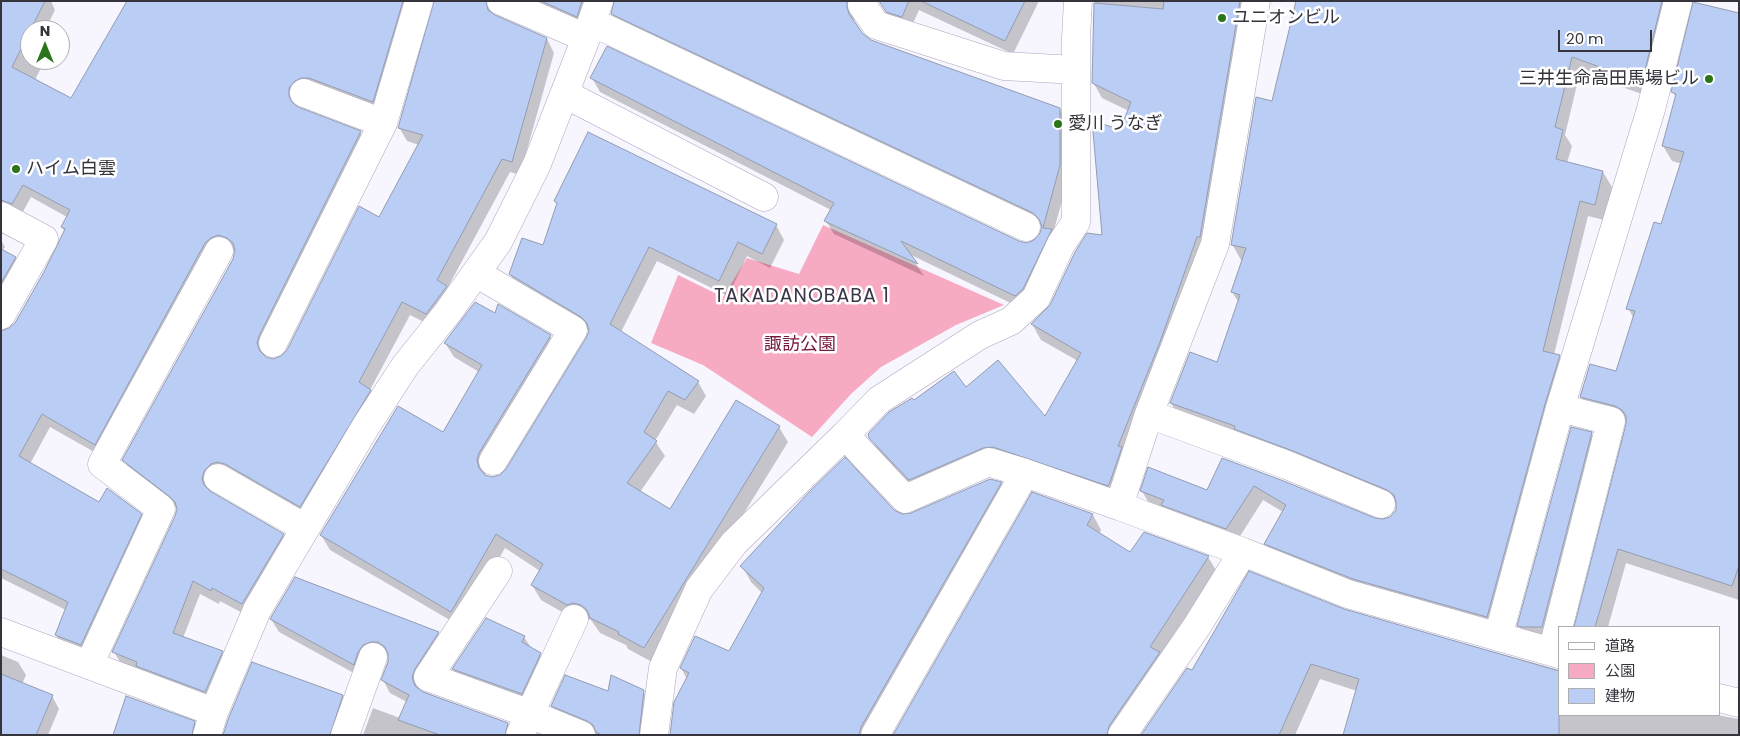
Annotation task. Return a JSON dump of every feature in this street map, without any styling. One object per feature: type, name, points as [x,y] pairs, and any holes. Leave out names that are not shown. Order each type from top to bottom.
[{"type":"street","points":[[273,343],[383,123],[419,1]]},
{"type":"street","points":[[501,1],[592,21],[1026,227]]},
{"type":"street","points":[[864,1],[862,5],[876,25],[976,58],[1004,66],[1076,70]]},
{"type":"street","points":[[654,735],[663,668],[699,589],[734,543],[880,400],[980,335],[1010,321],[1036,298],[1061,244],[1076,222],[1078,1]]},
{"type":"street","points":[[1119,506],[1149,414],[1215,244],[1256,1]]},
{"type":"street","points":[[1498,637],[1560,408],[1651,109],[1678,1]]},
{"type":"street","points":[[1,632],[89,666],[211,723],[257,610],[305,528],[366,426],[405,366],[448,312],[498,242],[533,173],[592,21]]},
{"type":"street","points":[[304,93],[383,123]]},
{"type":"street","points":[[564,94],[764,197]]},
{"type":"street","points":[[1,216],[44,239],[1,315]]},
{"type":"street","points":[[89,666],[162,509],[102,464],[219,251]]},
{"type":"street","points":[[476,272],[574,330],[493,461]]},
{"type":"street","points":[[1560,408],[1611,421],[1562,626]]},
{"type":"street","points":[[1149,414],[1287,464],[1381,504]]},
{"type":"street","points":[[845,435],[905,499],[989,462],[1119,506],[1348,594],[1555,653],[1558,641]]},
{"type":"street","points":[[875,735],[1026,473]]},
{"type":"street","points":[[218,478],[305,528]]},
{"type":"street","points":[[1122,735],[1197,626],[1242,552]]},
{"type":"street","points":[[498,571],[428,677],[525,724],[581,735]]},
{"type":"street","points":[[525,724],[574,619]]},
{"type":"street","points":[[345,735],[373,657]]},
{"type":"street","points":[[1720,698],[1739,703]]},
{"type":"green space","name":"諏訪公園","points":[[823,225],[1004,305],[956,325],[881,367],[851,394],[812,437],[703,365],[651,343],[678,275],[723,297],[747,258],[799,274]]},
{"type":"building","points":[[1,1],[45,1],[36,20],[20,20],[20,51],[12,67],[71,98],[127,1],[403,1],[373,102],[309,78],[301,78],[295,81],[289,88],[289,96],[298,107],[361,131],[259,336],[257,343],[260,351],[266,357],[273,359],[281,356],[287,350],[359,206],[379,217],[423,135],[398,128],[434,1],[486,1],[488,10],[495,15],[547,38],[512,162],[502,159],[437,280],[447,286],[426,314],[402,302],[359,382],[371,390],[300,507],[225,464],[217,462],[211,464],[204,471],[202,479],[204,485],[210,491],[284,534],[242,604],[212,588],[211,591],[193,581],[173,633],[223,651],[205,692],[136,666],[137,662],[112,652],[177,509],[175,502],[170,497],[122,460],[233,259],[235,250],[233,243],[227,238],[218,235],[205,243],[95,445],[42,414],[19,456],[99,502],[107,488],[142,514],[81,645],[55,635],[68,602],[1,569],[1,331],[15,323],[44,272],[65,229],[61,227],[70,210],[23,185],[12,204],[1,200]]},
{"type":"building","points":[[541,1],[582,1],[577,17]]},
{"type":"building","points":[[614,1],[847,1],[849,14],[863,34],[871,40],[1060,108],[1060,165],[1043,228],[1052,229],[1023,289],[1015,296],[901,241],[918,264],[824,221],[834,203],[590,78],[607,46],[1019,241],[1027,243],[1034,240],[1040,233],[1042,226],[1039,219],[1033,213],[611,14]]},
{"type":"building","points":[[879,1],[909,1],[902,17],[886,12]]},
{"type":"building","points":[[921,1],[1025,1],[1005,41]]},
{"type":"building","points":[[1164,1],[1240,1],[1200,237],[1197,237],[1160,342],[1118,446],[1122,447],[1108,486],[993,447],[983,448],[909,480],[869,438],[868,434],[889,412],[912,398],[914,400],[954,371],[966,387],[998,360],[1045,416],[1081,353],[1031,324],[1050,305],[1075,252],[1087,233],[1102,235],[1092,120],[1120,130],[1131,102],[1092,83],[1094,3],[1163,9]]},
{"type":"building","points":[[1296,1],[1662,1],[1642,82],[1572,57],[1555,127],[1563,130],[1556,159],[1603,171],[1595,205],[1580,201],[1543,351],[1560,355],[1487,617],[1353,579],[1264,544],[1286,505],[1254,486],[1226,529],[1161,505],[1164,500],[1140,491],[1148,467],[1207,490],[1222,458],[1375,518],[1383,519],[1390,517],[1396,510],[1394,495],[1387,490],[1234,429],[1235,426],[1170,403],[1190,352],[1217,362],[1240,295],[1231,292],[1246,248],[1231,245],[1256,97],[1272,101]]},
{"type":"building","points":[[1693,2],[1739,13],[1739,566],[1732,586],[1618,549],[1595,626],[1574,626],[1626,424],[1626,416],[1622,410],[1615,406],[1580,397],[1590,364],[1616,371],[1635,311],[1626,309],[1654,222],[1661,224],[1684,152],[1662,146],[1676,94],[1671,92]]},
{"type":"building","points":[[588,132],[777,224],[762,254],[738,242],[719,281],[649,247],[610,324],[699,381],[685,400],[668,391],[644,432],[657,441],[627,483],[670,509],[736,400],[780,426],[644,648],[618,634],[619,632],[590,618],[587,610],[581,605],[573,603],[567,605],[531,585],[543,564],[496,534],[451,612],[320,535],[398,406],[443,432],[482,365],[444,343],[475,302],[495,313],[498,304],[551,335],[479,453],[477,460],[479,468],[485,475],[492,477],[500,475],[506,469],[589,331],[587,323],[581,317],[509,274],[522,238],[543,245],[557,203],[554,201]]},
{"type":"building","points":[[1,249],[16,257],[1,283]]},
{"type":"building","points":[[1571,427],[1592,432],[1542,627],[1517,626]]},
{"type":"building","points":[[845,457],[894,510],[902,514],[911,513],[990,479],[1002,482],[861,727],[859,735],[670,735],[674,702],[689,673],[680,668],[695,636],[729,651],[764,588],[740,566],[810,491]]},
{"type":"building","points":[[1032,492],[1093,514],[1087,525],[1130,552],[1144,532],[1209,556],[1150,647],[1160,652],[1109,726],[1107,735],[893,735]]},
{"type":"building","points":[[1249,571],[1344,609],[1558,671],[1559,735],[1343,735],[1359,679],[1311,664],[1279,735],[1141,735],[1187,668],[1192,670]]},
{"type":"building","points":[[295,577],[439,632],[415,669],[412,677],[415,686],[423,692],[508,723],[505,735],[440,735],[398,720],[409,695],[381,680],[388,662],[388,654],[385,647],[378,642],[363,645],[358,652],[354,665],[270,619]]},
{"type":"building","points":[[486,618],[525,636],[522,642],[541,653],[522,694],[452,669]]},
{"type":"building","points":[[252,662],[343,695],[330,735],[223,735]]},
{"type":"building","points":[[1,674],[53,695],[36,735],[1,735]]},
{"type":"building","points":[[565,675],[608,691],[611,675],[644,690],[639,735],[602,735],[596,732],[593,725],[587,721],[551,706]]},
{"type":"building","points":[[126,696],[195,721],[192,735],[113,735]]},
{"type":"place","name":"ユニオンビル","points":[[1222,18]]},
{"type":"place","name":"三井生命高田馬場ビル","points":[[1709,79]]},
{"type":"place","name":"愛川 うなぎ","points":[[1058,124]]},
{"type":"place","name":"ハイム白雲","points":[[16,169]]},
{"type":"district","name":"TAKADANOBABA 1","points":[[802,297]]}]
